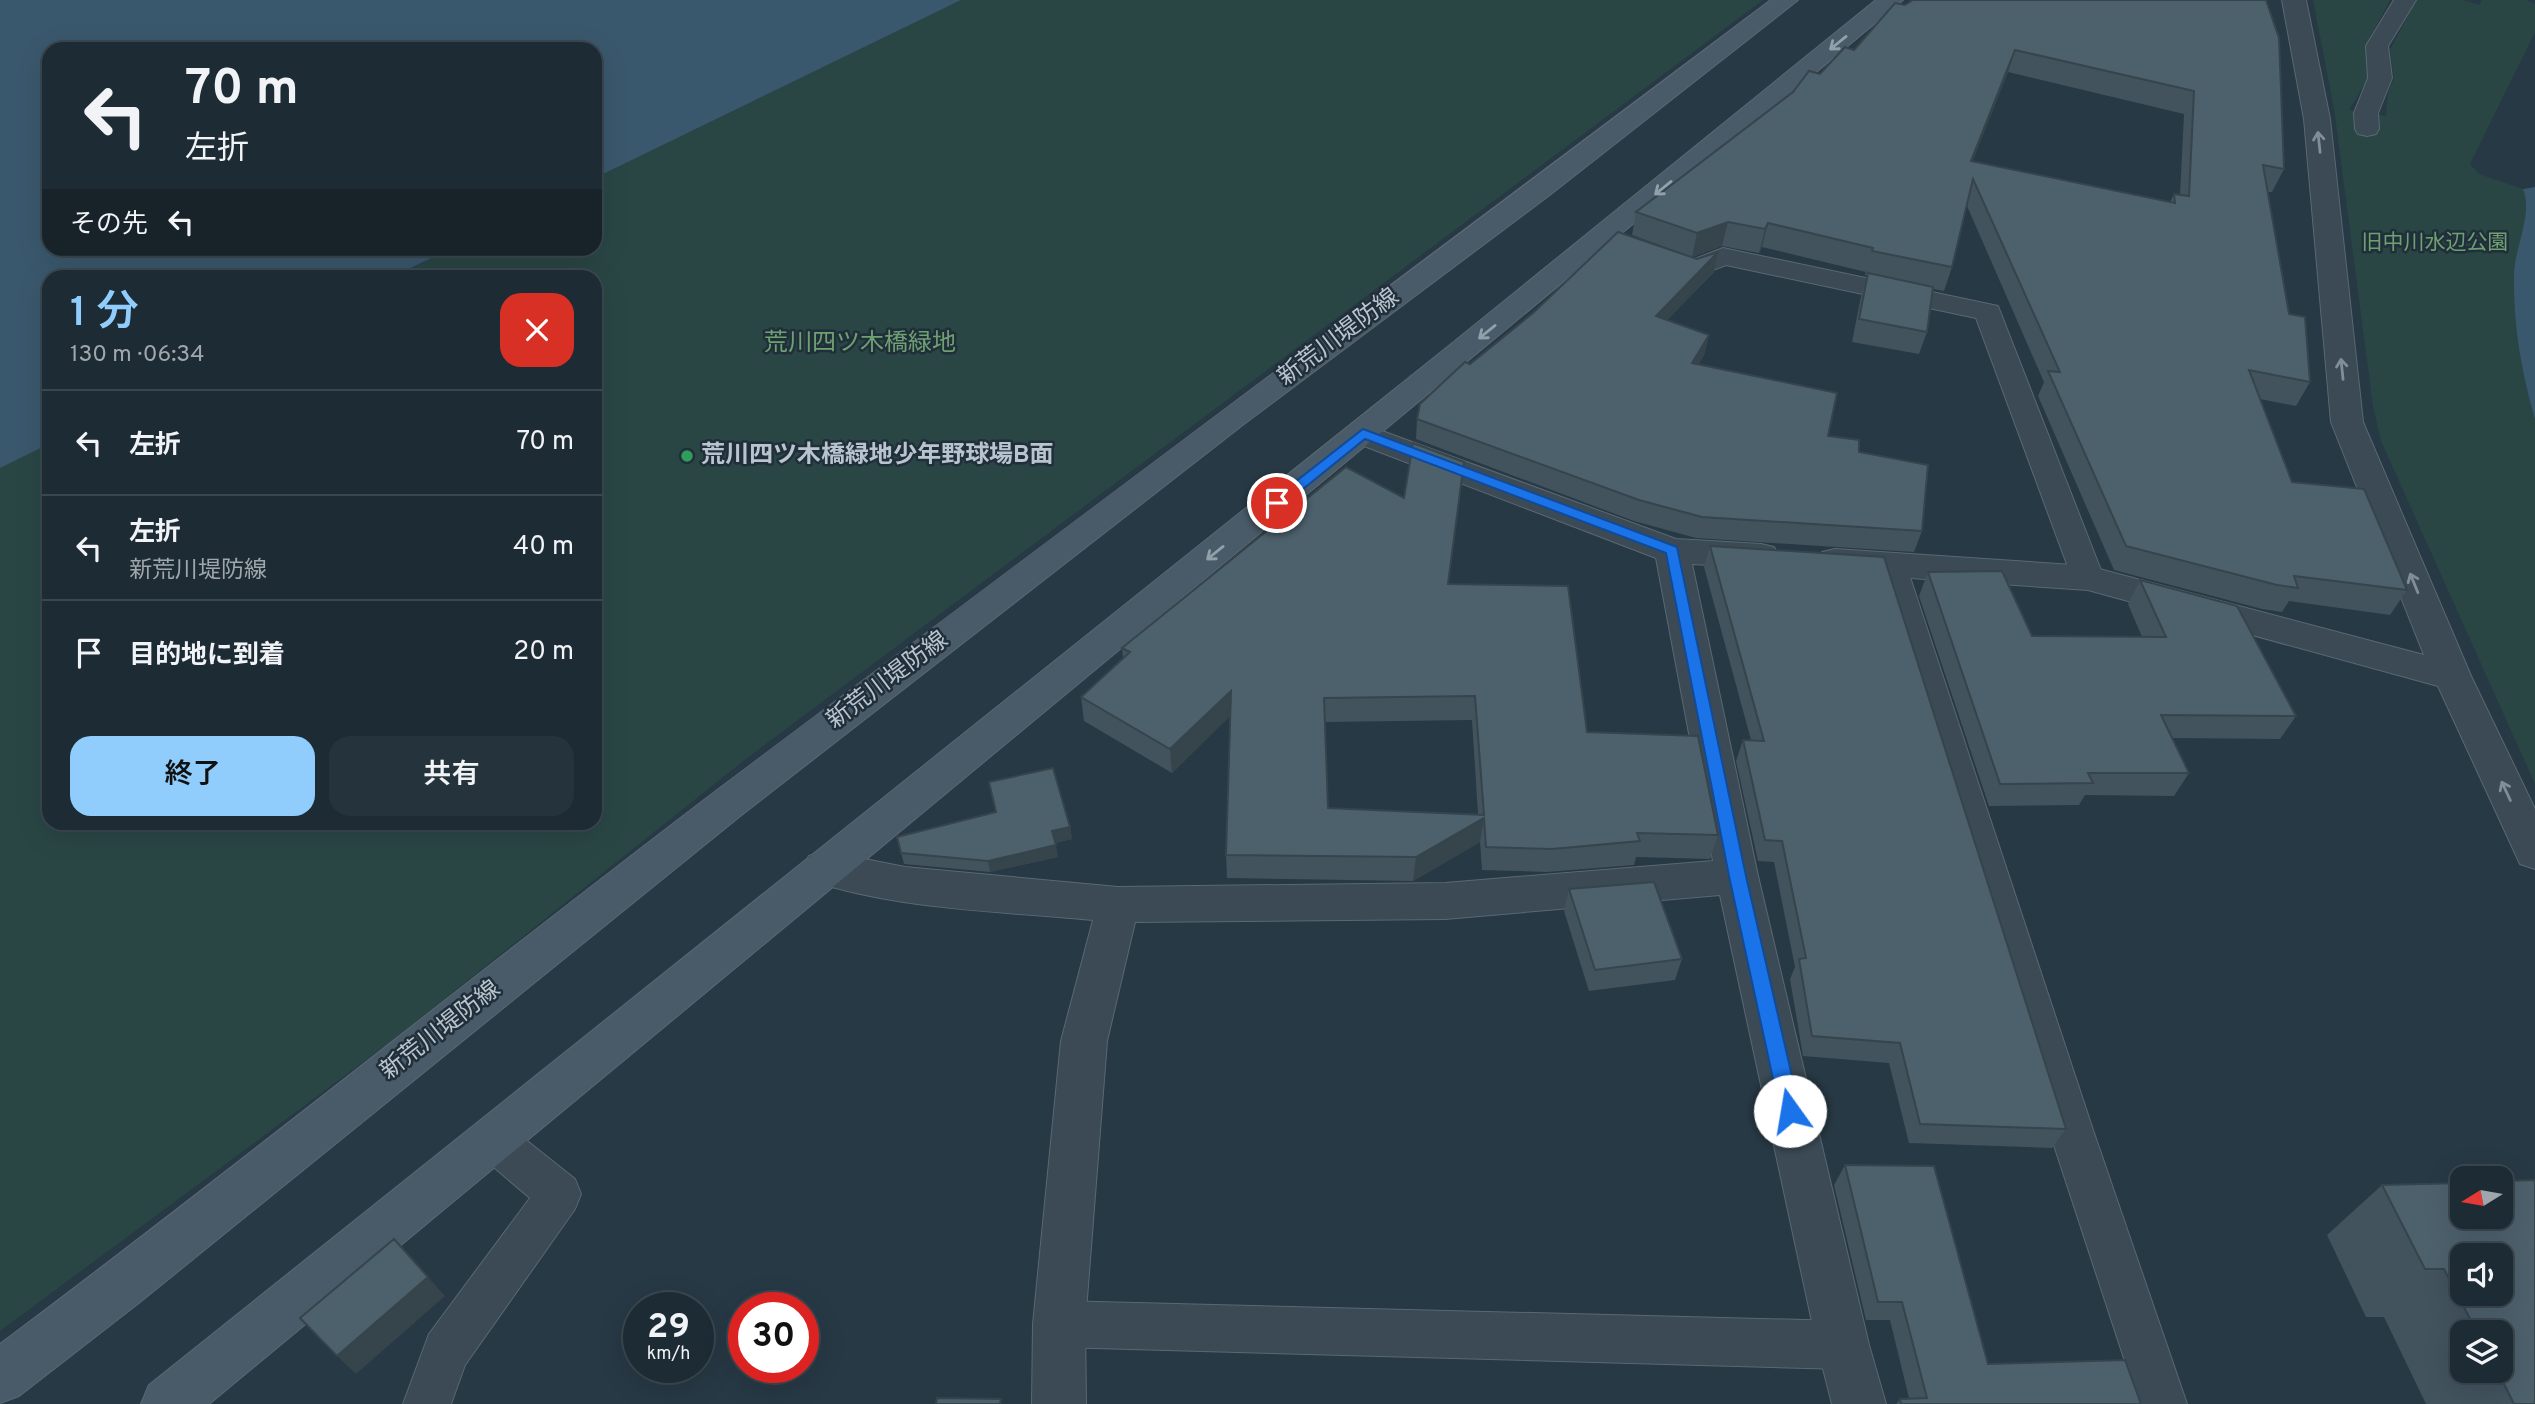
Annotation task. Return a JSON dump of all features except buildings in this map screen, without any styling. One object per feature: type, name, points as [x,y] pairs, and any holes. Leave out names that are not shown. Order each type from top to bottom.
[{"type":"main road","name":"新荒川堤防線","points":[[0,1377],[122,1284],[725,806],[1232,417],[1541,188],[1786,0]]},
{"type":"main road","points":[[168,1404],[824,868],[1363,433],[1625,244],[1891,0]]},
{"type":"street","points":[[2294,0],[2317,119],[2347,422],[2452,676],[2535,852]]},
{"type":"street","points":[[1363,433],[1672,551],[2088,578],[2452,676]]},
{"type":"street","points":[[1672,551],[1737,876],[1843,1345],[1860,1404]]},
{"type":"street","points":[[824,868],[905,884],[1118,905],[1445,901],[1737,876]]},
{"type":"street","points":[[1059,1404],[1059,1324],[1084,1041],[1118,905]]},
{"type":"lane","points":[[2367,129],[2367,113],[2381,78],[2377,46],[2405,0]]},
{"type":"lane","points":[[1625,244],[1693,269],[1723,256],[1988,312],[2088,578]]},
{"type":"lane","points":[[1890,565],[2071,1130],[2163,1404]]},
{"type":"lane","points":[[427,1404],[446,1351],[559,1194],[492,1139]]},
{"type":"lane","points":[[1059,1324],[1843,1345]]},
{"type":"green space","name":"荒川四ツ木橋緑地","points":[[961,0],[1763,0],[747,758],[393,1040],[0,1331],[0,468],[42,447],[42,830],[602,830],[602,270],[406,270],[436,256],[602,256],[602,175]]},
{"type":"green space","name":"旧中川水辺公園","points":[[2313,0],[2390,0],[2366,45],[2370,75],[2349,110],[2386,116],[2388,93],[2394,78],[2390,50],[2416,0],[2463,0],[2479,5],[2482,0],[2527,0],[2535,4],[2535,32],[2470,164],[2479,174],[2523,189],[2526,199],[2525,219],[2515,263],[2514,293],[2519,347],[2535,419],[2535,784],[2381,441],[2373,406],[2334,108]]},
{"type":"water","points":[[0,0],[961,0],[602,175],[602,42],[42,42],[42,256],[436,256],[406,270],[42,270],[42,447],[0,468]]},
{"type":"water","points":[[2535,187],[2535,419],[2519,347],[2514,274],[2525,219],[2526,199],[2523,189]]},
{"type":"place","name":"荒川四ツ木橋緑地少年野球場B面","points":[[687,456]]},
{"type":"route","points":[[1277,503],[1363,433],[1672,551],[1737,876],[1790,1111]]}]
